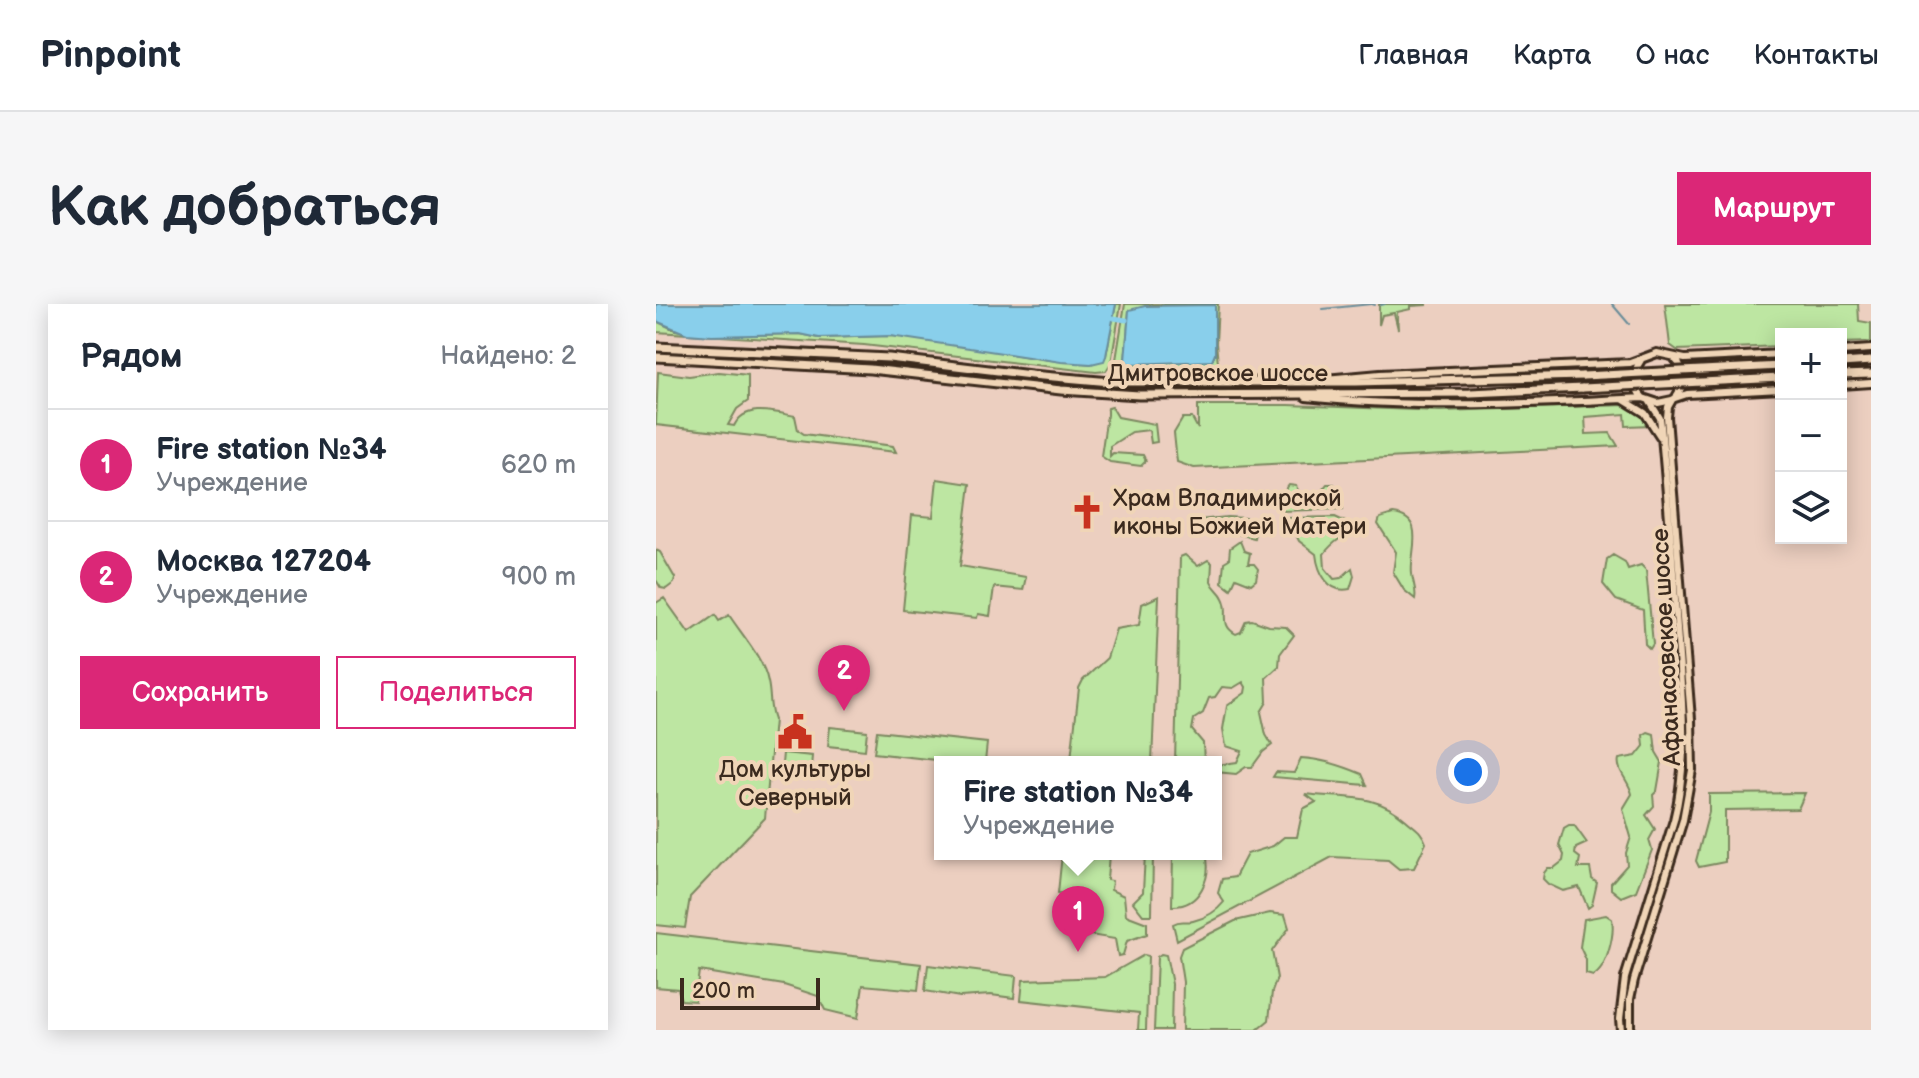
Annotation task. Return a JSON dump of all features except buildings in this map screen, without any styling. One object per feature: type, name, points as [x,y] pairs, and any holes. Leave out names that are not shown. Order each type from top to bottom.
[{"type":"highway","name":"Дмитровское шоссе","points":[[656,347],[889,358],[1111,382],[1297,383],[1583,376],[1775,366]]},
{"type":"highway","name":"Дмитровское шоссе","points":[[656,357],[870,369],[1109,394],[1513,392],[1775,378]]},
{"type":"highway","points":[[1847,363],[1871,361]]},
{"type":"highway","points":[[1847,375],[1871,374]]},
{"type":"main road","points":[[1847,351],[1871,349]]},
{"type":"main road","points":[[1297,383],[1368,375],[1605,364],[1641,360],[1657,353],[1685,359],[1775,354]]},
{"type":"main road","points":[[1672,357],[1681,367],[1684,380],[1673,399]]},
{"type":"main road","points":[[1641,360],[1634,381],[1643,398]]},
{"type":"main road","points":[[1847,385],[1871,383]]},
{"type":"main road","points":[[1294,395],[1447,406],[1643,398],[1658,403],[1687,394],[1775,389]]},
{"type":"main road","points":[[1621,399],[1645,413],[1662,439]]},
{"type":"main road","name":"Афанасовское шоссе","points":[[1630,1030],[1630,999],[1634,980],[1683,820],[1692,770],[1690,704],[1667,417],[1673,399]]},
{"type":"main road","name":"Афанасовское шоссе","points":[[1621,1030],[1625,978],[1674,820],[1682,781],[1683,719],[1662,439],[1660,418],[1650,402]]},
{"type":"green space","points":[[1116,304],[1121,304],[1111,363],[1106,371],[1096,372],[864,345],[718,336],[890,336],[1091,364],[1106,356]]},
{"type":"green space","points":[[1125,304],[1218,304],[1218,363],[1228,370],[1227,376],[1182,374],[1181,371],[1177,374],[1142,373],[1142,367],[1123,366],[1120,373],[1115,366]],"holes":[[[1129,310],[1214,346],[1215,354],[1125,361]]]},
{"type":"green space","points":[[1379,304],[1426,305],[1411,306],[1411,309],[1397,312],[1398,329],[1394,313],[1382,315],[1379,325]]},
{"type":"green space","points":[[1665,304],[1858,304],[1859,321],[1871,323],[1871,342],[1847,343],[1847,328],[1775,328],[1775,346],[1677,350],[1670,345]]},
{"type":"green space","points":[[656,321],[675,330],[707,335],[656,332]]},
{"type":"green space","points":[[658,372],[689,376],[719,372],[748,375],[748,401],[737,409],[728,425],[734,426],[745,414],[753,412],[778,413],[795,416],[798,430],[804,434],[893,446],[896,452],[656,425]]},
{"type":"green space","points":[[1198,405],[1440,411],[1627,405],[1641,412],[1652,425],[1626,426],[1625,414],[1585,417],[1586,434],[1610,433],[1618,446],[1194,468],[1177,462],[1174,433],[1183,418],[1192,418],[1198,429]]},
{"type":"green space","points":[[1112,407],[1118,417],[1155,424],[1157,442],[1151,443],[1149,430],[1132,432],[1110,446],[1110,456],[1113,453],[1143,455],[1146,461],[1141,466],[1110,462],[1101,456],[1108,408]]},
{"type":"green space","points":[[937,479],[970,484],[960,566],[1026,577],[1023,590],[994,587],[990,616],[978,614],[977,618],[903,610],[912,515],[933,517]]},
{"type":"green space","points":[[1327,484],[1334,484],[1336,497],[1342,500],[1343,509],[1281,511],[1281,496],[1289,485],[1296,486],[1302,498],[1322,496]]},
{"type":"green space","points":[[1393,514],[1404,517],[1414,529],[1412,574],[1415,599],[1404,590],[1393,572],[1396,552],[1378,524],[1380,518]]},
{"type":"green space","points":[[1335,517],[1354,526],[1324,554],[1325,568],[1334,579],[1341,578],[1352,568],[1354,576],[1350,589],[1342,590],[1330,585],[1319,568],[1316,554],[1299,541],[1288,518]]},
{"type":"green space","points":[[1245,518],[1255,532],[1254,538],[1230,532],[1212,537],[1196,525],[1199,520]]},
{"type":"green space","points":[[1240,541],[1244,551],[1250,553],[1248,564],[1254,564],[1258,569],[1256,580],[1251,584],[1236,578],[1231,589],[1222,582],[1224,562],[1229,559],[1230,548]]},
{"type":"green space","points":[[656,550],[675,578],[666,589],[661,588],[656,580]]},
{"type":"green space","points":[[1185,555],[1198,566],[1208,560],[1212,563],[1211,581],[1225,603],[1226,622],[1236,634],[1241,632],[1246,621],[1252,620],[1269,626],[1286,627],[1294,635],[1280,654],[1279,666],[1266,678],[1267,702],[1261,712],[1266,735],[1272,745],[1252,767],[1246,767],[1236,774],[1222,773],[1222,764],[1237,762],[1242,751],[1226,746],[1223,729],[1227,706],[1245,693],[1243,682],[1233,688],[1222,687],[1215,697],[1209,698],[1203,713],[1194,719],[1192,730],[1203,743],[1204,756],[1175,756],[1180,557]]},
{"type":"green space","points":[[1613,555],[1625,562],[1628,569],[1641,565],[1646,570],[1653,644],[1650,649],[1645,644],[1643,610],[1616,600],[1603,584],[1607,559]]},
{"type":"green space","points":[[1159,596],[1152,756],[1071,756],[1079,688],[1083,680],[1107,658],[1116,629],[1139,625],[1142,604]]},
{"type":"green space","points":[[664,598],[689,633],[715,615],[719,621],[729,615],[766,673],[774,720],[765,818],[690,897],[685,928],[656,925],[656,603]]},
{"type":"green space","points":[[830,727],[867,731],[865,750],[828,746]]},
{"type":"green space","points":[[877,731],[987,743],[986,756],[934,756],[934,760],[874,753]]},
{"type":"green space","points":[[1648,732],[1654,734],[1656,752],[1662,762],[1657,791],[1653,795],[1654,806],[1646,815],[1655,829],[1649,840],[1652,850],[1636,891],[1621,897],[1611,889],[1611,883],[1627,865],[1626,853],[1631,837],[1623,809],[1632,794],[1619,767],[1619,759],[1636,756],[1644,746],[1643,735]]},
{"type":"green space","points":[[783,753],[812,756],[810,779],[781,775]]},
{"type":"green space","points":[[1301,758],[1332,763],[1362,774],[1367,785],[1273,777],[1276,772],[1294,773]]},
{"type":"green space","points":[[1805,793],[1798,809],[1725,810],[1725,862],[1699,867],[1696,861],[1709,812],[1709,794]]},
{"type":"green space","points":[[1305,794],[1358,798],[1394,811],[1418,830],[1426,843],[1414,868],[1399,869],[1388,860],[1332,857],[1177,940],[1173,924],[1202,918],[1221,905],[1224,902],[1218,893],[1222,879],[1235,877],[1247,854],[1273,846],[1284,837],[1297,837],[1303,809],[1316,802]]},
{"type":"green space","points":[[1574,825],[1587,843],[1576,848],[1575,854],[1580,858],[1578,868],[1590,868],[1592,879],[1597,883],[1592,905],[1588,908],[1579,887],[1563,891],[1543,879],[1548,868],[1554,868],[1563,861],[1564,855],[1559,845],[1564,828]]},
{"type":"green space","points":[[1061,860],[1109,860],[1107,880],[1112,881],[1111,890],[1124,896],[1126,915],[1147,923],[1147,934],[1127,941],[1123,955],[1118,956],[1115,939],[1090,935],[1091,924],[1078,922],[1081,896],[1058,893]]},
{"type":"green space","points":[[1145,860],[1153,860],[1152,915],[1143,915],[1133,902],[1143,892]]},
{"type":"green space","points":[[1173,860],[1207,860],[1205,881],[1197,896],[1190,902],[1172,906]]},
{"type":"green space","points":[[1270,913],[1285,915],[1289,928],[1272,951],[1277,978],[1269,1020],[1257,1030],[1182,1030],[1183,982],[1179,956],[1182,948],[1235,921]]},
{"type":"green space","points":[[1606,915],[1612,919],[1611,942],[1606,959],[1593,976],[1586,974],[1586,960],[1580,947],[1584,919]]},
{"type":"green space","points":[[656,933],[921,964],[918,990],[863,985],[858,1018],[825,1010],[818,996],[784,985],[699,971],[695,1001],[681,1000],[678,989],[656,987]]},
{"type":"green space","points":[[1144,955],[1148,956],[1146,1030],[1138,1030],[1139,1013],[1021,1000],[1023,980],[1105,977]]},
{"type":"green space","points":[[1166,955],[1172,984],[1171,1030],[1154,1030],[1157,957]]},
{"type":"green space","points":[[928,965],[1016,976],[1014,998],[991,995],[960,997],[925,991]]},
{"type":"water","points":[[656,304],[1116,304],[1104,361],[1091,364],[890,336],[819,338],[800,334],[687,334],[656,321]]},
{"type":"water","points":[[1215,305],[1215,354],[1212,361],[1130,364],[1125,361],[1129,310],[1145,306]]},
{"type":"waterway","points":[[1323,309],[1371,304]]},
{"type":"waterway","points":[[1381,305],[1385,304]]},
{"type":"waterway","points":[[1612,304],[1629,324]]},
{"type":"waterway","points":[[1114,318],[1126,320]]},
{"type":"place","name":"Храм Владимирской иконы Божией Матери","points":[[1087,512]]},
{"type":"place","name":"Москва 127204","points":[[844,711]]},
{"type":"place","name":"Дом культуры Северный","points":[[795,732]]},
{"type":"place","name":"Fire station №34","points":[[1078,952]]}]
